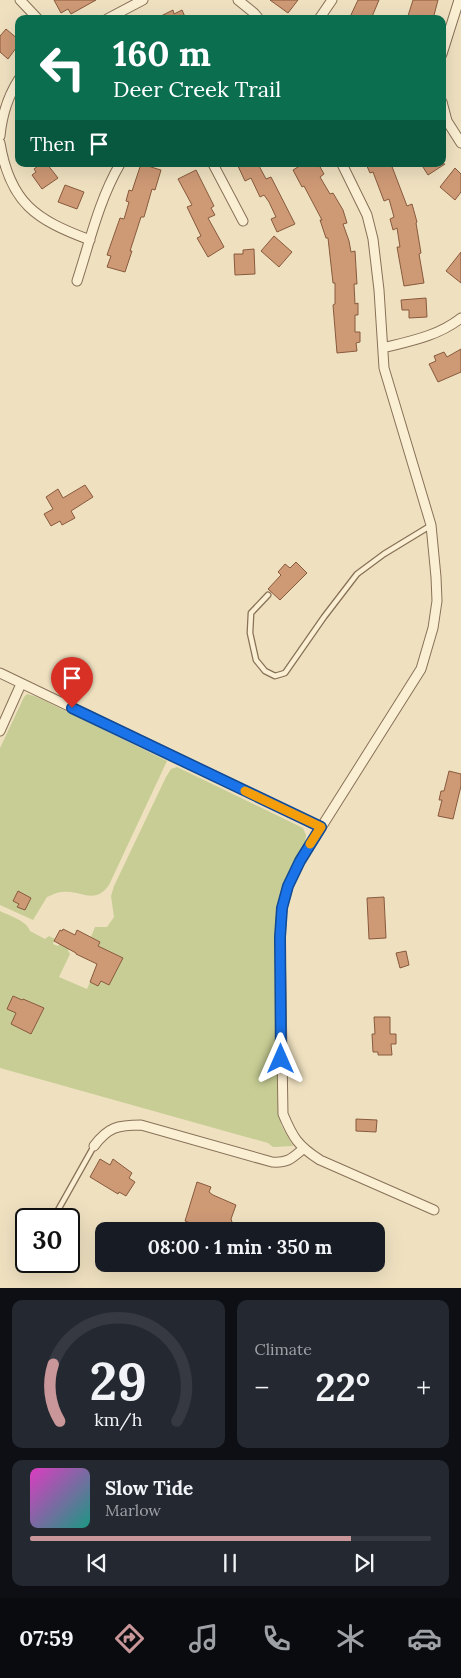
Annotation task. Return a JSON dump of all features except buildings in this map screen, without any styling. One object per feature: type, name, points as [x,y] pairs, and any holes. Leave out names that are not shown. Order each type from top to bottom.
[{"type":"street","points":[[20,0],[34,15]]},
{"type":"street","points":[[115,15],[143,0]]},
{"type":"street","points":[[238,0],[256,15]]},
{"type":"street","points":[[321,15],[332,0]]},
{"type":"street","points":[[446,41],[459,0]]},
{"type":"street","points":[[0,136],[1,122],[6,104],[15,87]]},
{"type":"street","points":[[446,115],[461,143]]},
{"type":"street","points":[[0,143],[10,182],[20,198],[39,216],[90,240]]},
{"type":"street","points":[[78,281],[110,183],[118,167]]},
{"type":"street","points":[[215,167],[243,221]]},
{"type":"street","points":[[343,167],[367,215],[373,239],[379,290],[384,368],[431,525],[436,577],[436,601],[433,628],[421,669],[300,861],[288,886],[282,908],[281,1075],[283,1114],[292,1135],[304,1149],[320,1160],[434,1210]]},
{"type":"street","points":[[382,348],[427,337],[449,327],[461,318]]},
{"type":"street","points":[[0,673],[321,827]]},
{"type":"street","points":[[0,731],[21,684]]},
{"type":"street","points":[[94,1146],[107,1131],[126,1125],[141,1125],[272,1162],[289,1160],[304,1149]]},
{"type":"lane","points":[[268,595],[252,613],[250,633],[256,660],[265,671],[275,676],[285,673],[357,574],[384,554],[431,525]]},
{"type":"lane","points":[[58,1208],[94,1146]]},
{"type":"green space","points":[[27,694],[37,697],[167,761],[109,885],[98,895],[93,896],[58,892],[47,897],[33,920],[0,905],[0,748]]},
{"type":"green space","points":[[177,767],[303,828],[306,835],[305,843],[289,871],[280,897],[276,923],[278,1102],[281,1125],[293,1146],[273,1147],[268,1143],[0,1068],[0,911],[22,922],[30,931],[45,939],[49,936],[55,939],[53,944],[58,946],[60,943],[70,947],[68,951],[70,954],[59,977],[87,989],[90,982],[98,986],[101,981],[109,985],[114,971],[116,972],[123,958],[97,948],[100,942],[91,937],[95,927],[107,927],[114,917],[111,896],[114,886],[166,777],[171,769]]},
{"type":"slow traffic","points":[[245,791],[321,827],[310,844]]},
{"type":"route","points":[[72,708],[321,827],[300,861],[288,886],[282,908],[280,937],[281,1059]]}]
